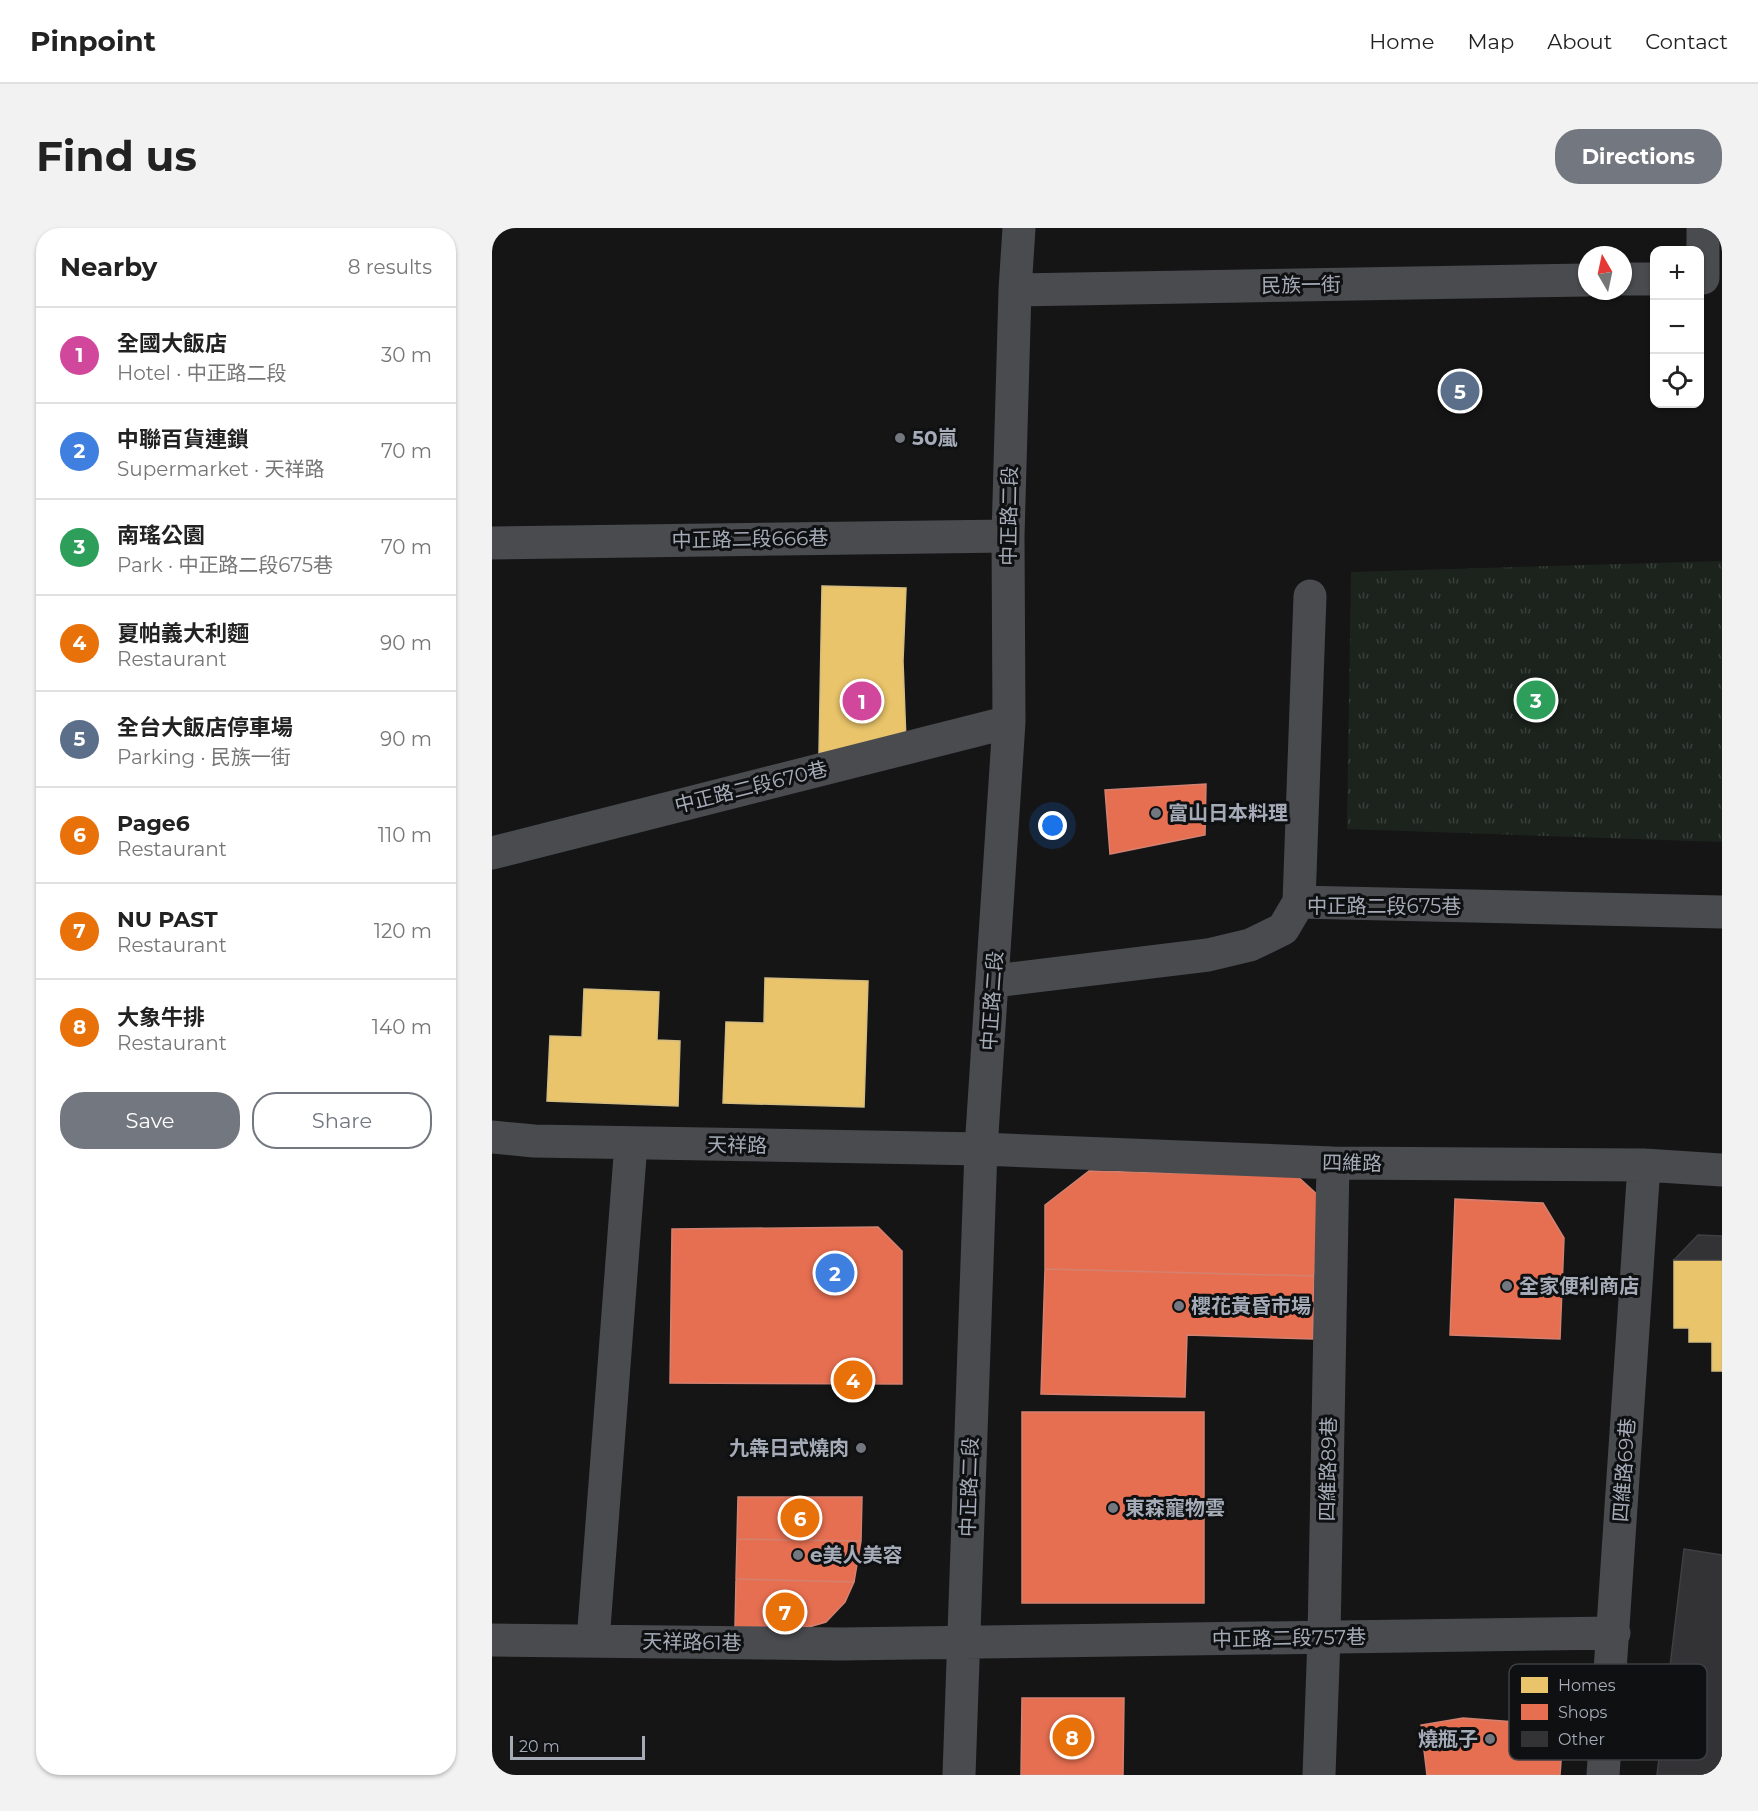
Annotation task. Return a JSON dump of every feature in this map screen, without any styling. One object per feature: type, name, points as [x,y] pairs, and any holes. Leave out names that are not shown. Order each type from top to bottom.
[{"type":"street","name":"中正路二段","points":[[959,1775],[981,1149],[1009,722],[1008,536],[1019,228]]},
{"type":"street","points":[[1703,228],[1708,278]]},
{"type":"street","points":[[1632,279],[1650,279]]},
{"type":"street","name":"民族一街","points":[[1015,290],[1578,280]]},
{"type":"street","name":"中正路二段666巷","points":[[492,543],[1008,536]]},
{"type":"street","points":[[1299,902],[1311,596]]},
{"type":"street","name":"中正路二段670巷","points":[[492,853],[1009,722]]},
{"type":"street","name":"中正路二段675巷","points":[[993,981],[1208,955],[1250,945],[1283,929],[1299,902],[1722,912]]},
{"type":"street","name":"天祥路","points":[[492,1137],[534,1141],[981,1149]]},
{"type":"street","points":[[593,1641],[631,1143]]},
{"type":"street","name":"四維路","points":[[981,1149],[1333,1163],[1644,1165],[1722,1170]]},
{"type":"street","name":"四維路89巷","points":[[1319,1775],[1324,1637],[1333,1163]]},
{"type":"street","name":"四維路69巷","points":[[1612,1664],[1644,1165]]},
{"type":"street","name":"中正路二段757巷","points":[[963,1643],[1614,1633]]},
{"type":"street","name":"天祥路61巷","points":[[492,1640],[963,1643]]},
{"type":"street","name":"四維路69巷","points":[[1603,1775],[1604,1760]]},
{"type":"green space","points":[[1722,561],[1722,842],[1347,829],[1351,572]]},
{"type":"building: Homes","points":[[822,586],[906,588],[903,661],[906,741],[819,753]]},
{"type":"building: Homes","points":[[765,978],[868,981],[864,1107],[723,1103],[726,1022],[764,1023]]},
{"type":"building: Homes","points":[[584,989],[659,992],[657,1040],[680,1041],[678,1106],[547,1101],[550,1036],[582,1037]]},
{"type":"building: Homes","points":[[1674,1260],[1722,1260],[1722,1371],[1712,1371],[1712,1342],[1689,1342],[1689,1328],[1674,1328]]},
{"type":"building: Shops","name":"富山日本料理","points":[[1206,784],[1205,835],[1110,854],[1105,790]]},
{"type":"building: Shops","points":[[1089,1171],[1297,1176],[1320,1197],[1314,1276],[1045,1269],[1045,1205]]},
{"type":"building: Shops","name":"全家便利商店","points":[[1455,1199],[1543,1203],[1564,1238],[1560,1339],[1450,1335]]},
{"type":"building: Shops","points":[[878,1227],[902,1251],[902,1384],[670,1383],[672,1229]]},
{"type":"building: Shops","name":"櫻花黃昏市場","points":[[1045,1269],[1314,1276],[1313,1339],[1187,1335],[1185,1397],[1041,1394]]},
{"type":"building: Shops","name":"東森寵物雲","points":[[1022,1412],[1204,1412],[1204,1603],[1022,1603]]},
{"type":"building: Shops","points":[[738,1497],[862,1497],[861,1541],[737,1539]]},
{"type":"building: Shops","name":"e美人美容","points":[[737,1539],[861,1541],[854,1582],[736,1579]]},
{"type":"building: Shops","points":[[736,1579],[854,1582],[845,1602],[826,1622],[809,1627],[735,1627]]},
{"type":"building: Shops","points":[[1022,1698],[1124,1698],[1123,1775],[1021,1775]]},
{"type":"building: Shops","name":"燒瓶子","points":[[1463,1718],[1509,1722],[1509,1760],[1561,1760],[1560,1775],[1427,1775],[1421,1725]]},
{"type":"building: Other","points":[[1698,1235],[1722,1236],[1722,1260],[1674,1260]]},
{"type":"building: Other","points":[[1684,1549],[1722,1555],[1722,1775],[1657,1775],[1659,1760],[1707,1760],[1707,1664],[1670,1664]]},
{"type":"place","name":"全台大飯店停車場","points":[[1460,391]]},
{"type":"place","name":"50嵐","points":[[900,438]]},
{"type":"place","name":"南瑤公園","points":[[1536,700]]},
{"type":"place","name":"全國大飯店","points":[[862,701]]},
{"type":"place","name":"富山日本料理","points":[[1156,813]]},
{"type":"place","name":"中聯百貨連鎖","points":[[835,1273]]},
{"type":"place","name":"全家便利商店","points":[[1507,1286]]},
{"type":"place","name":"櫻花黃昏市場","points":[[1179,1306]]},
{"type":"place","name":"夏帕義大利麵","points":[[853,1380]]},
{"type":"place","name":"九犇日式燒肉","points":[[861,1448]]},
{"type":"place","name":"東森寵物雲","points":[[1113,1508]]},
{"type":"place","name":"Page6","points":[[800,1518]]},
{"type":"place","name":"e美人美容","points":[[798,1555]]},
{"type":"place","name":"NU PAST","points":[[785,1612]]},
{"type":"place","name":"大象牛排","points":[[1072,1737]]},
{"type":"place","name":"燒瓶子","points":[[1490,1739]]}]
